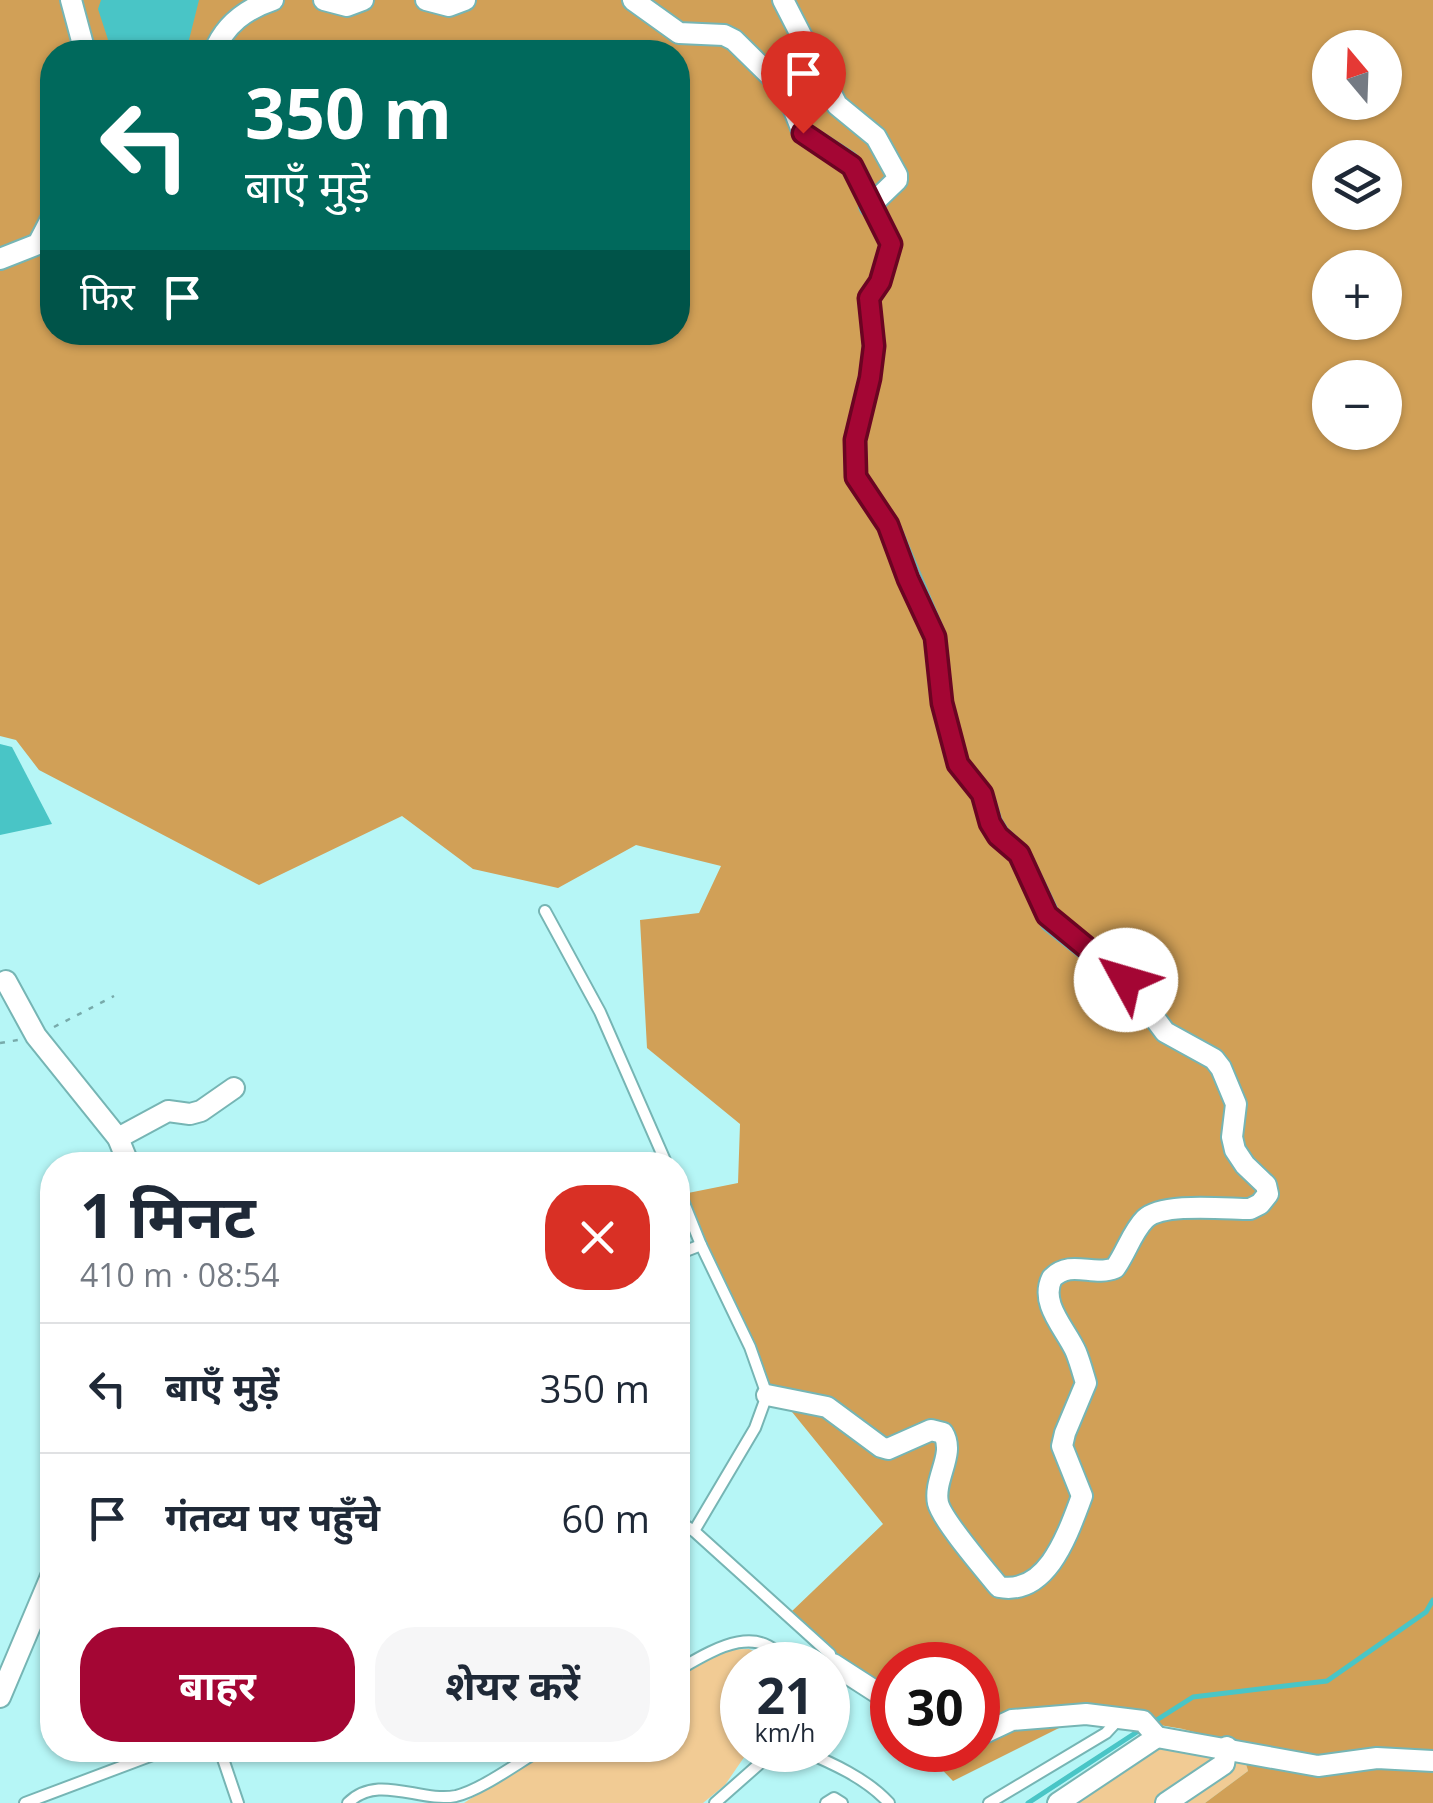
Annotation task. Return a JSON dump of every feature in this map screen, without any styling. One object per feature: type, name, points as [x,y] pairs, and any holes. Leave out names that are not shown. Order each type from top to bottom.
[{"type":"street","points":[[71,0],[82,40]]},
{"type":"street","points":[[220,40],[246,10],[273,0]]},
{"type":"street","points":[[324,0],[347,6],[364,0]]},
{"type":"street","points":[[426,0],[449,6],[465,0]]},
{"type":"street","points":[[633,0],[679,33],[734,40],[787,92],[803,133],[852,166],[891,244],[880,282],[869,298],[874,346],[855,440],[856,477],[888,525],[935,637],[942,703],[958,764],[982,794],[998,836],[1019,854],[1052,921],[1126,980],[1165,1032],[1214,1059],[1221,1068],[1236,1104],[1232,1137],[1235,1150],[1244,1166],[1266,1185],[1268,1194],[1250,1209],[1176,1209],[1153,1213],[1141,1225],[1115,1268],[1068,1268],[1052,1278],[1047,1293],[1049,1302],[1075,1349],[1086,1383],[1062,1446],[1082,1496],[1046,1571],[1034,1582],[999,1587],[942,1513],[937,1495],[948,1445],[942,1432],[931,1430],[888,1449],[881,1448],[827,1407],[767,1395]]},
{"type":"street","points":[[783,0],[837,105],[876,137],[892,165],[897,180],[870,206]]},
{"type":"street","points":[[0,258],[40,240]]},
{"type":"street","points":[[6,982],[36,1036],[118,1138],[124,1152]]},
{"type":"street","points":[[118,1138],[168,1111],[201,1111],[234,1088]]},
{"type":"street","points":[[0,1697],[40,1602]]},
{"type":"street","points":[[1000,1726],[1012,1720],[1086,1714],[1143,1721],[1157,1737],[1318,1766],[1377,1758],[1433,1761]]},
{"type":"street","points":[[1058,1803],[1157,1737]]},
{"type":"street","points":[[1166,1803],[1224,1764],[1227,1747]]},
{"type":"lane","points":[[545,911],[600,1012],[661,1152]]},
{"type":"lane","points":[[690,1217],[750,1347],[767,1395],[755,1428],[694,1531]]},
{"type":"lane","points":[[690,1249],[701,1244]]},
{"type":"lane","points":[[690,1528],[817,1642]]},
{"type":"lane","points":[[690,1663],[720,1648]]},
{"type":"lane","points":[[990,1803],[1106,1734],[1119,1718]]},
{"type":"lane","points":[[26,1803],[134,1762]]},
{"type":"lane","points":[[224,1762],[238,1803]]},
{"type":"lane","points":[[348,1803],[360,1793],[376,1790],[458,1796],[519,1762]]},
{"type":"lane","points":[[715,1803],[750,1772]]},
{"type":"lane","points":[[844,1772],[889,1803]]},
{"type":"lane","points":[[826,1803],[834,1798],[842,1803]]},
{"type":"path","points":[[36,1036],[114,996]]},
{"type":"shaded area","points":[[0,0],[1433,0],[1433,1803],[1205,1803],[1248,1771],[1241,1745],[1183,1729],[1089,1713],[1000,1758],[1000,1642],[870,1642],[870,1696],[850,1675],[850,1642],[818,1642],[790,1613],[883,1524],[762,1375],[690,1210],[690,1193],[738,1183],[740,1124],[647,1048],[640,920],[699,913],[721,866],[636,845],[558,888],[473,869],[402,816],[259,885],[39,770],[16,740],[0,736]]},
{"type":"shaded area","points":[[720,1650],[720,1772],[734,1772],[703,1803],[464,1803],[527,1762],[690,1762],[690,1663]]},
{"type":"shaded area","points":[[1183,1729],[1242,1745],[1248,1771],[1205,1803],[1072,1803]]},
{"type":"shaded area","points":[[944,1772],[971,1772],[953,1781]]},
{"type":"water","points":[[101,0],[199,0],[189,40],[108,40],[98,9]]},
{"type":"water","points":[[0,744],[12,747],[52,824],[0,835]]},
{"type":"waterway","points":[[1152,1723],[1193,1697],[1327,1681],[1426,1612],[1433,1600]]},
{"type":"waterway","points":[[1028,1803],[1143,1728]]},
{"type":"route","points":[[803,133],[852,166],[891,244],[880,282],[869,298],[874,346],[855,440],[856,477],[888,525],[935,637],[942,703],[958,764],[982,794],[998,836],[1019,854],[1047,915],[1126,980]]}]
